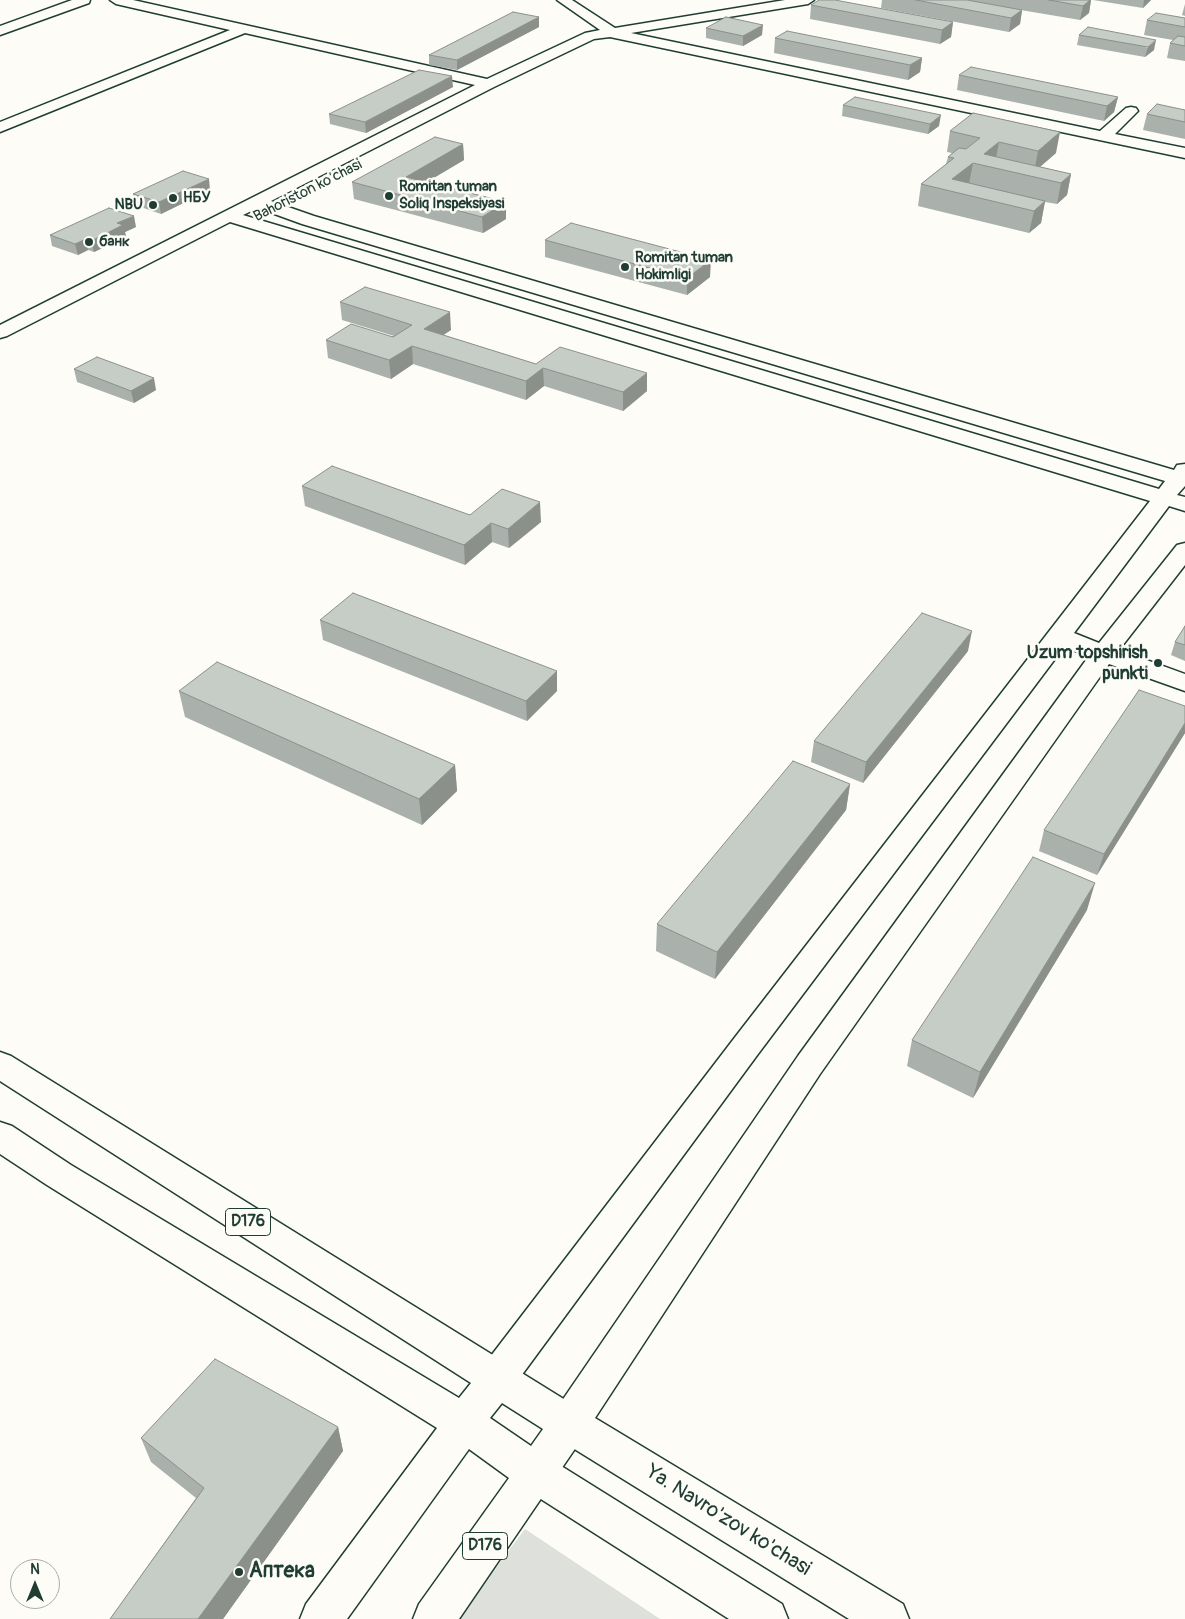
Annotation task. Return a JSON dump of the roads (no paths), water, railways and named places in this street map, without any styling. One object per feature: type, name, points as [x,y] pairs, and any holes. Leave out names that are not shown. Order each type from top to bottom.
[{"type":"street","points":[[0,31],[84,0]]},
{"type":"street","points":[[116,0],[489,84]]},
{"type":"street","points":[[563,0],[615,34],[1185,153]]},
{"type":"street","name":"Bahoriston ko‘chasi","points":[[0,348],[247,222],[266,205],[489,84],[590,36],[615,34],[808,0]]},
{"type":"street","points":[[0,127],[243,29]]},
{"type":"street","name":"Bahoriston ko‘chasi","points":[[0,332],[228,216],[266,205],[605,41],[615,34]]},
{"type":"street","points":[[1103,136],[1131,111]]},
{"type":"street","points":[[266,205],[1180,486]]},
{"type":"street","points":[[228,216],[1180,486]]},
{"type":"street","points":[[321,1619],[463,1422],[1058,636],[1180,486]]},
{"type":"street","points":[[569,1424],[808,1065],[1104,653],[1185,550]]},
{"type":"street","points":[[1058,636],[1185,684]]},
{"type":"street","name":"D176","points":[[0,1065],[569,1424],[434,1619]]},
{"type":"street","points":[[0,1136],[59,1175],[463,1422],[536,1473],[767,1619]]},
{"type":"street","name":"Ya. Navro'zov ko'chasi","points":[[569,1424],[888,1619]]},
{"type":"place","name":"Romitan tuman Soliq Inspeksiyasi","points":[[389,196]]},
{"type":"place","name":"НБУ","points":[[173,198]]},
{"type":"place","name":"NBU","points":[[153,205]]},
{"type":"place","name":"банк","points":[[89,242]]},
{"type":"place","name":"Romitan tuman Hokimligi","points":[[625,267]]},
{"type":"place","name":"Uzum topshirish punkti","points":[[1158,663]]},
{"type":"place","name":"Аптека","points":[[239,1572]]}]
